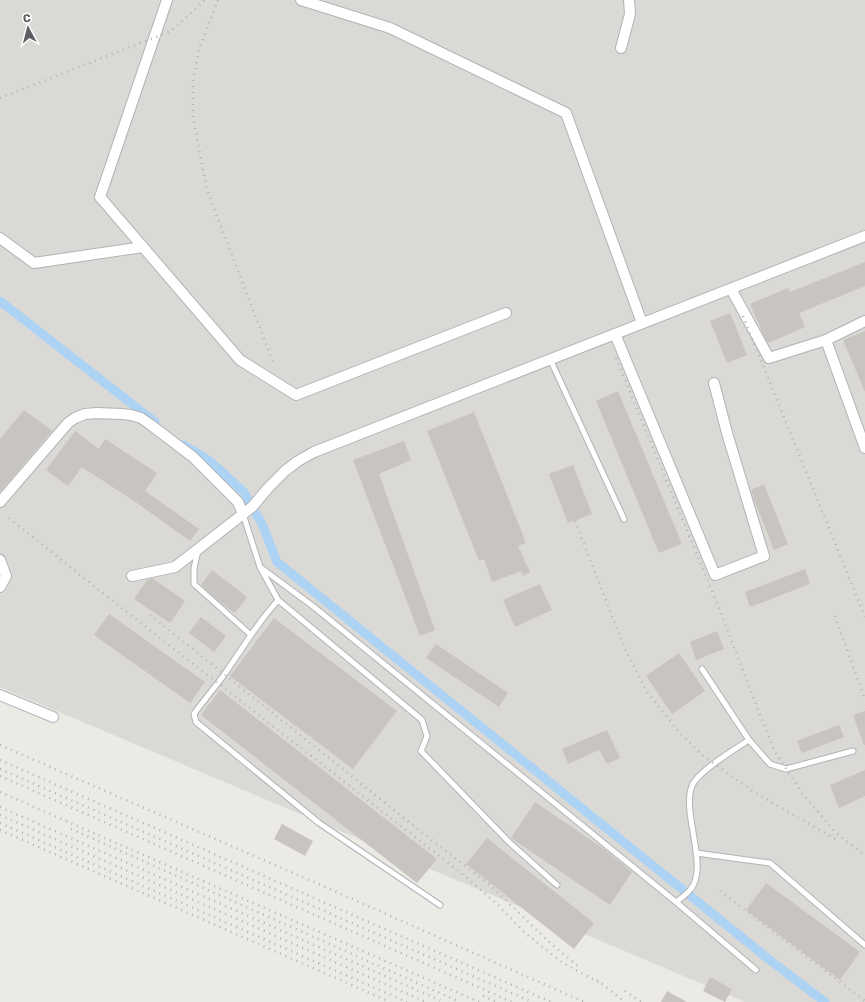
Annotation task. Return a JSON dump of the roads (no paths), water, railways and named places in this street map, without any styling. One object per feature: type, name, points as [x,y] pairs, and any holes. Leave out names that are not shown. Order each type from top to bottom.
[{"type":"street","points":[[167,0],[100,197],[240,360],[296,395],[506,313]]},
{"type":"street","points":[[301,0],[390,28],[566,113],[642,323]]},
{"type":"street","points":[[621,48],[630,14],[628,0]]},
{"type":"street","points":[[132,576],[174,567],[252,507],[285,471],[298,461],[314,452],[865,236]]},
{"type":"street","points":[[0,238],[34,263],[143,247]]},
{"type":"street","points":[[731,288],[769,358],[826,340],[865,321]]},
{"type":"street","points":[[615,334],[715,575],[764,556],[714,383]]},
{"type":"street","points":[[826,340],[865,448]]},
{"type":"street","points":[[0,502],[68,423],[84,414],[110,413],[131,415],[141,418],[151,425],[193,457],[238,502],[243,514]]},
{"type":"street","points":[[0,560],[6,576],[0,587]]},
{"type":"street","points":[[0,695],[53,717]]},
{"type":"lane","points":[[550,359],[624,519]]},
{"type":"lane","points":[[243,514],[260,567],[278,600],[422,720],[427,736],[421,750],[509,842],[557,885]]},
{"type":"lane","points":[[199,548],[194,568],[194,584],[250,635]]},
{"type":"lane","points":[[260,567],[314,607],[676,902],[756,970]]},
{"type":"lane","points":[[278,600],[250,635],[224,674],[196,711],[194,714],[196,722],[319,823],[440,905]]},
{"type":"lane","points":[[702,669],[749,740],[770,764],[786,769],[853,751]]},
{"type":"lane","points":[[676,902],[691,890],[697,877],[696,853],[688,799],[692,784],[714,763],[749,740]]},
{"type":"lane","points":[[696,853],[770,863],[865,945]]},
{"type":"waterway","points":[[0,301],[155,422]]},
{"type":"waterway","points":[[184,445],[210,461],[244,492],[263,526],[277,562],[771,961],[825,1002]]},
{"type":"railway","points":[[0,98],[171,31],[204,0]]},
{"type":"railway","points":[[218,0],[199,49],[193,82],[193,118],[207,190],[273,362]]},
{"type":"railway","points":[[743,316],[865,617]]},
{"type":"railway","points":[[616,358],[719,608],[775,752],[802,793],[835,832],[865,856]]},
{"type":"railway","points":[[9,518],[110,599],[465,876],[498,905],[525,933],[563,963],[600,983]]},
{"type":"railway","points":[[575,521],[625,649],[647,692],[678,731],[702,755],[754,792],[839,841]]},
{"type":"railway","points":[[150,615],[424,834],[489,884],[548,941],[579,967]]},
{"type":"railway","points":[[835,616],[865,700]]},
{"type":"railway","points":[[0,745],[584,1002]]},
{"type":"railway","points":[[0,760],[551,1002]]},
{"type":"railway","points":[[0,769],[532,1002]]},
{"type":"railway","points":[[0,776],[512,1002]]},
{"type":"railway","points":[[0,792],[479,1002]]},
{"type":"railway","points":[[0,807],[444,1002]]},
{"type":"railway","points":[[0,815],[426,1002]]},
{"type":"railway","points":[[0,823],[407,1002]]},
{"type":"railway","points":[[71,829],[460,1002]]},
{"type":"railway","points":[[0,830],[390,1002]]},
{"type":"railway","points":[[720,891],[865,1001]]},
{"type":"railway","points":[[597,980],[625,1002]]},
{"type":"railway","points":[[625,991],[641,1002]]},
{"type":"railway","points":[[483,996],[497,1002]]}]
